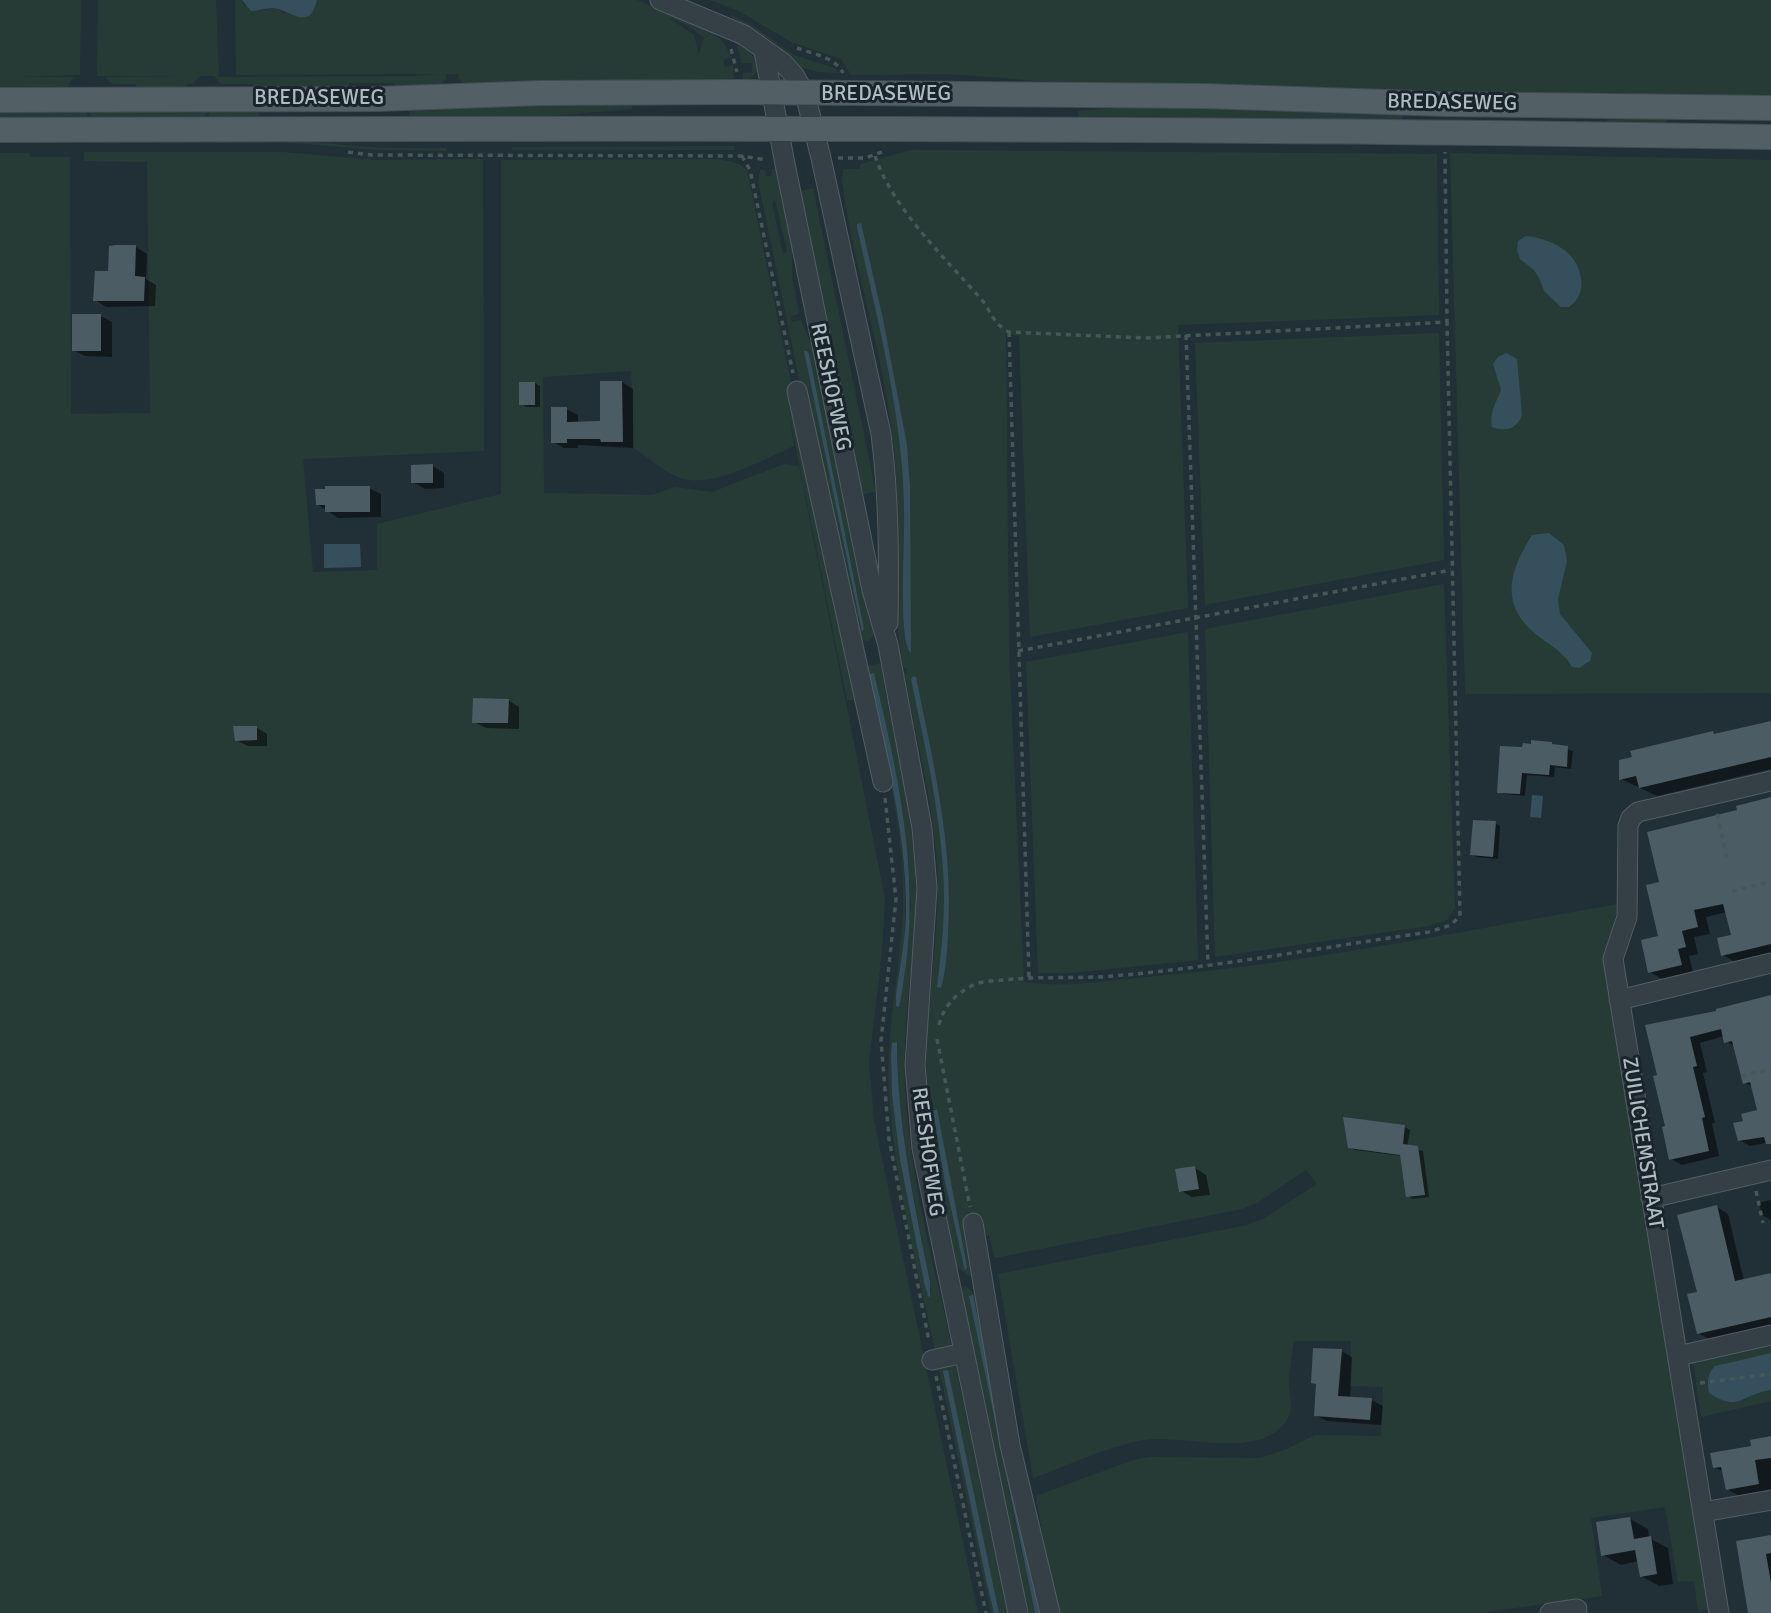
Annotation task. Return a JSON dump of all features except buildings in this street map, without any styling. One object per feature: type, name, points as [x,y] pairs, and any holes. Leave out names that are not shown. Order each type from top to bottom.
[{"type":"main road","name":"BREDASEWEG","points":[[0,100],[377,99],[541,93],[772,93],[1204,96],[1447,104],[1771,108]]},
{"type":"main road","points":[[375,130],[387,122],[391,113],[387,106],[377,99]]},
{"type":"main road","points":[[1444,141],[1429,116],[1433,110],[1447,104]]},
{"type":"main road","name":"BREDASEWEG","points":[[0,130],[814,128],[1444,141],[1771,137]]},
{"type":"street","name":"REESHOFWEG","points":[[660,0],[744,35],[783,63],[805,94],[881,434],[889,533],[888,645]]},
{"type":"street","name":"REESHOFWEG","points":[[764,51],[872,590],[888,645],[922,828],[927,888],[917,1024],[917,1104],[922,1148],[1018,1613]]},
{"type":"street","name":"REESHOFWEG","points":[[797,391],[883,782]]},
{"type":"street","points":[[855,652],[888,645]]},
{"type":"street","name":"ZUILICHEMSTRAAT","points":[[1719,1613],[1613,959],[1627,917],[1628,826],[1631,818],[1638,812],[1771,781]]},
{"type":"street","points":[[1619,1000],[1771,963]]},
{"type":"street","points":[[1651,1198],[1762,1172]]},
{"type":"street","points":[[973,1223],[1010,1445],[1050,1613]]},
{"type":"street","points":[[1678,1356],[1771,1335]]},
{"type":"street","points":[[932,1360],[964,1353]]},
{"type":"street","points":[[1703,1512],[1771,1500]]},
{"type":"street","points":[[1550,1613],[1577,1609]]},
{"type":"path","points":[[973,1223],[936,1034],[941,1016],[951,999],[977,983],[1029,977],[1114,976],[1208,965],[1429,932],[1451,925],[1460,916],[1444,141]]},
{"type":"path","points":[[875,155],[880,172],[914,221],[985,303],[997,326],[1009,332],[1145,338],[1447,322]]},
{"type":"path","name":"REESHOFWEG","points":[[742,156],[750,170],[797,391]]},
{"type":"path","points":[[1009,332],[1029,977]]},
{"type":"path","points":[[1186,335],[1208,965]]},
{"type":"path","points":[[1018,651],[1451,570]]},
{"type":"path","points":[[1712,794],[1728,863]]},
{"type":"path","points":[[1732,891],[1771,882]]},
{"type":"path","points":[[1741,1076],[1771,1069]]},
{"type":"path","points":[[1762,1172],[1763,1223]]},
{"type":"path","points":[[1698,1383],[1771,1374]]},
{"type":"green space","points":[[0,0],[81,0],[80,75],[17,77],[74,77],[68,85],[68,91],[0,91]]},
{"type":"green space","points":[[98,0],[216,0],[219,76],[216,77],[438,74],[236,75],[235,0],[242,0],[244,5],[259,11],[276,8],[283,13],[306,16],[315,9],[317,0],[637,0],[713,32],[725,44],[731,57],[723,60],[725,67],[733,65],[734,82],[468,87],[459,79],[458,74],[446,74],[446,79],[437,88],[395,89],[394,83],[349,83],[349,89],[253,90],[253,84],[221,84],[214,76],[200,76],[193,84],[187,84],[186,90],[137,90],[136,84],[112,84],[105,77],[196,76],[97,76]],"holes":[[[669,18],[687,25],[704,38],[699,55],[694,35]]]},
{"type":"green space","points":[[710,0],[1771,0],[1771,97],[1066,83],[949,74],[851,75],[841,59],[791,42],[739,11]]},
{"type":"green space","points":[[732,15],[755,27],[794,55],[834,68],[839,73],[817,72],[801,67],[770,40],[731,17]]},
{"type":"green space","points":[[736,41],[753,55],[758,66],[752,77],[744,82],[743,73],[752,73],[752,63],[742,63]]},
{"type":"green space","points":[[632,102],[632,109],[538,117],[409,119],[409,108]]},
{"type":"green space","points":[[1158,105],[1403,111],[1402,121],[1078,118],[1078,111]]},
{"type":"green space","points":[[259,109],[259,119],[209,120],[209,110]]},
{"type":"green space","points":[[87,110],[87,120],[0,121],[0,111]]},
{"type":"green space","points":[[91,110],[205,110],[205,120],[91,120]]},
{"type":"green space","points":[[1607,114],[1667,115],[1667,125],[1607,124]]},
{"type":"green space","points":[[279,139],[380,148],[446,148],[447,151],[379,150],[282,142],[217,143],[217,140]]},
{"type":"green space","points":[[735,146],[734,150],[512,150],[512,147]]},
{"type":"green space","points":[[911,150],[1437,154],[1439,315],[1178,325],[1188,608],[1030,637],[1019,336],[1006,333],[1009,652],[1024,982],[1096,983],[1280,962],[1618,904],[1606,960],[1710,1609],[1698,1611],[1694,1581],[1678,1582],[1665,1507],[1591,1518],[1602,1596],[1479,1613],[1056,1613],[1036,1496],[1133,1460],[1149,1457],[1260,1458],[1287,1449],[1315,1435],[1381,1436],[1383,1387],[1350,1386],[1351,1341],[1294,1341],[1289,1379],[1291,1410],[1287,1420],[1275,1432],[1259,1440],[1241,1443],[1144,1440],[1102,1451],[1033,1478],[998,1274],[1247,1225],[1265,1218],[1317,1184],[1306,1170],[1257,1203],[1242,1209],[995,1258],[989,1235],[967,1240],[975,1275],[968,1276],[957,1266],[935,1163],[928,1110],[926,1057],[936,935],[937,861],[928,790],[904,673],[907,673],[907,668],[903,668],[899,641],[894,449],[884,381],[842,181],[843,169],[859,169],[861,164]]},
{"type":"green space","points":[[84,152],[282,152],[376,160],[483,159],[484,451],[303,459],[313,572],[377,570],[377,524],[501,494],[501,160],[718,159],[740,164],[747,170],[857,700],[847,700],[789,413],[794,446],[738,471],[693,480],[674,475],[634,448],[631,371],[543,377],[544,493],[652,495],[675,487],[712,492],[784,464],[799,466],[885,899],[882,952],[869,1062],[874,1121],[978,1613],[0,1613],[0,153],[29,153],[31,157],[70,157],[71,414],[150,413],[147,162],[84,161]]},
{"type":"green space","points":[[1450,153],[1771,160],[1771,698],[1770,693],[1465,694]]},
{"type":"green space","points":[[772,169],[777,169],[792,238],[792,277],[799,314],[791,316],[792,322],[801,320],[819,363],[874,632],[868,641],[860,639],[803,398],[758,181],[760,170],[765,170],[766,176],[771,176]],"holes":[[[775,200],[787,250],[785,254],[772,203]],[[809,354],[864,629],[864,632]]]},
{"type":"green space","points":[[813,188],[875,492],[860,495],[797,192]]},
{"type":"green space","points":[[1439,333],[1444,560],[1205,605],[1195,343]]},
{"type":"green space","points":[[1444,584],[1455,908],[1447,920],[1429,926],[1215,957],[1205,629]]},
{"type":"green space","points":[[1188,632],[1198,960],[1072,973],[1038,973],[1026,662]]},
{"type":"green space","points":[[880,663],[912,836],[916,907],[904,1056],[905,1084],[919,1201],[952,1347],[936,1355],[907,1222],[891,1122],[889,1064],[902,926],[903,873],[891,784],[864,667]],"holes":[[[874,674],[900,801],[909,865],[911,908],[904,940],[901,840]],[[897,1042],[903,1141],[932,1294],[924,1282],[900,1160],[892,1095],[891,1053],[892,1043]]]},
{"type":"green space","points":[[965,1285],[979,1298],[1032,1579],[972,1295],[1035,1613],[1029,1613],[1022,1587],[962,1292]]},
{"type":"green space","points":[[1771,1341],[1771,1353],[1715,1366],[1743,1401],[1760,1391],[1771,1390],[1771,1401],[1701,1417],[1693,1362]]},
{"type":"green space","points":[[938,1363],[955,1363],[1008,1613],[999,1613],[948,1371],[944,1371],[994,1613],[991,1613]]},
{"type":"water","points":[[242,0],[317,0],[309,15],[298,17],[273,8],[251,11]]},
{"type":"water","points":[[861,223],[907,445],[910,487],[911,653],[905,633],[903,597],[904,494],[901,456],[890,379],[857,227],[857,224]]},
{"type":"water","points":[[1526,236],[1545,240],[1562,248],[1575,261],[1581,279],[1581,291],[1569,307],[1561,307],[1544,291],[1534,270],[1520,259],[1518,241]]},
{"type":"water","points":[[804,351],[809,354],[864,629],[862,632]]},
{"type":"water","points":[[1506,353],[1517,359],[1522,415],[1514,426],[1502,429],[1492,427],[1491,422],[1501,390],[1493,364],[1498,357]]},
{"type":"water","points":[[1549,533],[1564,545],[1567,561],[1558,599],[1560,614],[1592,653],[1590,661],[1579,668],[1572,667],[1559,651],[1531,630],[1521,619],[1512,595],[1514,571],[1532,535]]},
{"type":"water","points":[[324,544],[360,544],[361,567],[324,568]]},
{"type":"water","points":[[874,673],[898,784],[908,858],[909,933],[899,1007],[896,1006],[896,995],[905,930],[905,879],[894,791],[869,674]]},
{"type":"water","points":[[916,677],[941,805],[948,869],[948,941],[941,988],[937,987],[944,914],[941,845],[911,679]]},
{"type":"water","points":[[1532,795],[1543,796],[1541,818],[1530,817]]},
{"type":"water","points":[[897,1042],[903,1133],[930,1282],[930,1297],[924,1282],[900,1160],[892,1095],[891,1053],[892,1043]]},
{"type":"water","points":[[937,1109],[967,1267],[965,1271],[944,1177],[933,1111]]},
{"type":"water","points":[[973,1295],[1040,1613],[1035,1613],[969,1296]]},
{"type":"water","points":[[1771,1353],[1771,1390],[1734,1402],[1727,1402],[1709,1393],[1708,1378],[1715,1366]]},
{"type":"water","points":[[948,1370],[999,1613],[994,1613],[986,1579],[943,1371]]}]
